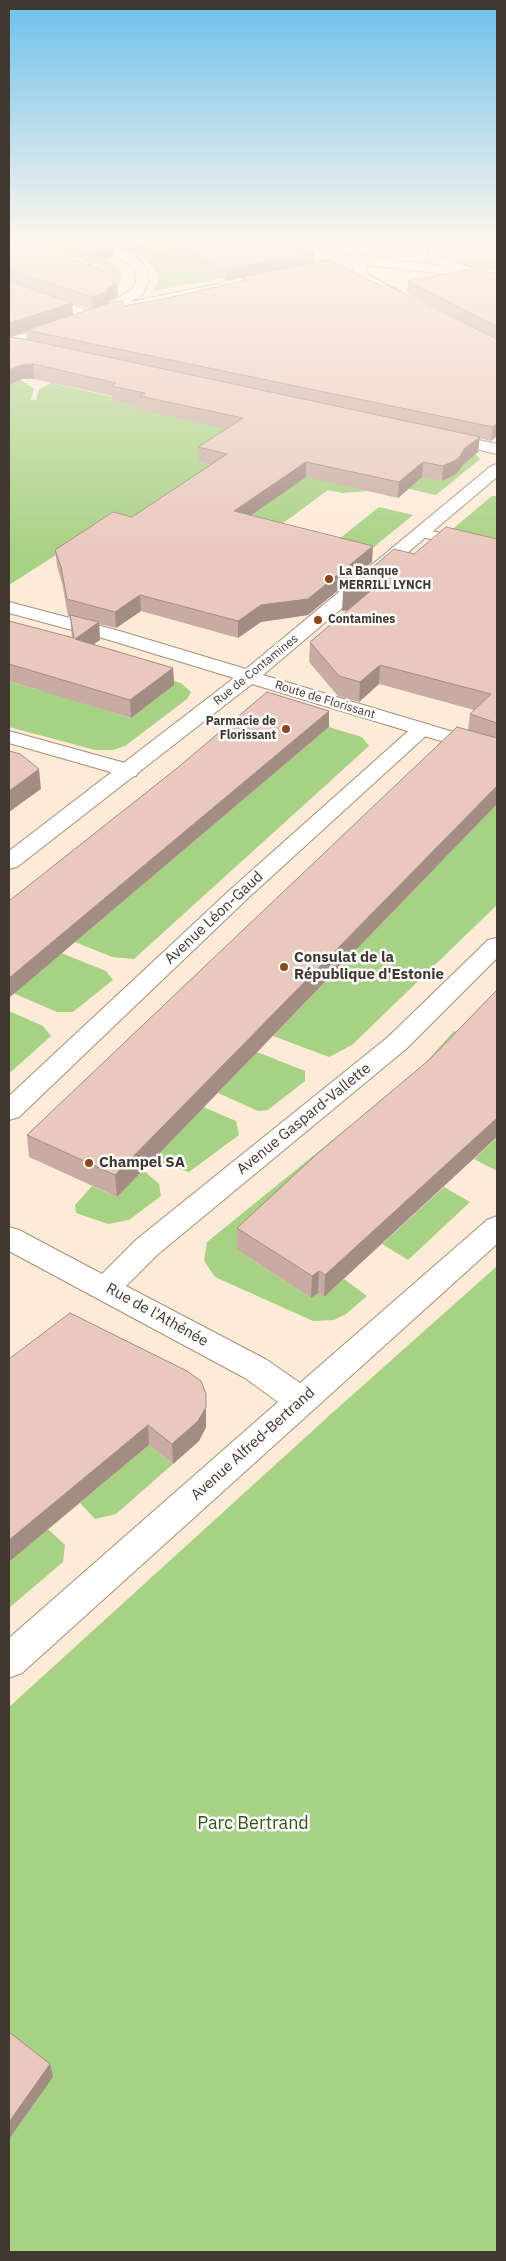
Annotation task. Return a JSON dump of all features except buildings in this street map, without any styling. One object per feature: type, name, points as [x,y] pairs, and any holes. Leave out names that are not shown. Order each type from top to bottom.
[{"type":"main road","points":[[29,348],[37,349]]},
{"type":"main road","points":[[423,433],[497,449]]},
{"type":"main road","name":"Rue de Contamines","points":[[9,862],[248,677],[423,533],[497,469]]},
{"type":"main road","name":"Route de Florissant","points":[[9,607],[106,633],[497,752]]},
{"type":"main road","name":"Avenue Léon-Gaud","points":[[9,1111],[239,894],[422,729]]},
{"type":"main road","points":[[9,737],[128,771]]},
{"type":"main road","name":"Avenue Gaspard-Vallette","points":[[106,1288],[147,1248],[397,1043],[497,945]]},
{"type":"main road","name":"Avenue Alfred-Bertrand","points":[[9,1661],[497,1227]]},
{"type":"main road","name":"Rue de l'Athénée","points":[[9,1238],[256,1369],[300,1401]]},
{"type":"lane","points":[[423,533],[497,550]]},
{"type":"green space","points":[[21,380],[34,389],[31,400],[36,400],[39,389],[51,383],[221,421],[251,401],[199,462],[216,466],[266,442],[442,481],[463,465],[470,452],[480,459],[436,495],[378,482],[367,491],[342,493],[328,490],[271,532],[114,518],[9,585],[9,384]]},
{"type":"green space","points":[[492,496],[497,496],[497,543],[449,532]]},
{"type":"green space","points":[[379,507],[413,515],[364,555],[329,547]]},
{"type":"green space","points":[[155,675],[181,683],[191,692],[187,699],[125,746],[113,750],[95,750],[9,727],[9,681],[44,690],[130,718],[173,686]]},
{"type":"green space","points":[[329,727],[362,737],[369,746],[134,959],[112,957],[75,942]]},
{"type":"green space","points":[[497,804],[497,905],[352,1045],[329,1057],[273,1036]]},
{"type":"green space","points":[[61,953],[106,971],[113,980],[73,1012],[57,1012],[13,993]]},
{"type":"green space","points":[[9,1011],[43,1026],[51,1036],[9,1072]]},
{"type":"green space","points":[[454,1031],[470,1038],[237,1250],[311,1298],[318,1293],[324,1297],[344,1279],[367,1296],[346,1314],[334,1320],[313,1321],[215,1277],[204,1261],[207,1242],[419,1070]]},
{"type":"green space","points":[[257,1052],[305,1071],[305,1081],[268,1110],[258,1111],[218,1093]]},
{"type":"green space","points":[[203,1107],[236,1121],[239,1135],[189,1172],[153,1160]]},
{"type":"green space","points":[[497,1138],[497,1171],[474,1159]]},
{"type":"green space","points":[[143,1170],[159,1184],[161,1196],[129,1220],[108,1224],[76,1213],[75,1205],[92,1186],[117,1197]]},
{"type":"green space","points":[[444,1187],[470,1202],[408,1260],[382,1244]]},
{"type":"green space","name":"Parc Bertrand","points":[[497,1266],[497,2252],[9,2252],[9,1707]]},
{"type":"green space","points":[[149,1445],[173,1464],[116,1514],[95,1519],[80,1503]]},
{"type":"green space","points":[[48,1529],[65,1545],[63,1562],[9,1608],[9,1562]]},
{"type":"place","name":"La Banque MERRILL LYNCH","points":[[329,579]]},
{"type":"place","name":"Contamines","points":[[318,620]]},
{"type":"place","name":"Parmacie de Florissant","points":[[286,729]]},
{"type":"place","name":"Consulat de la République d'Estonie","points":[[284,967]]},
{"type":"place","name":"Champel SA","points":[[89,1163]]}]
